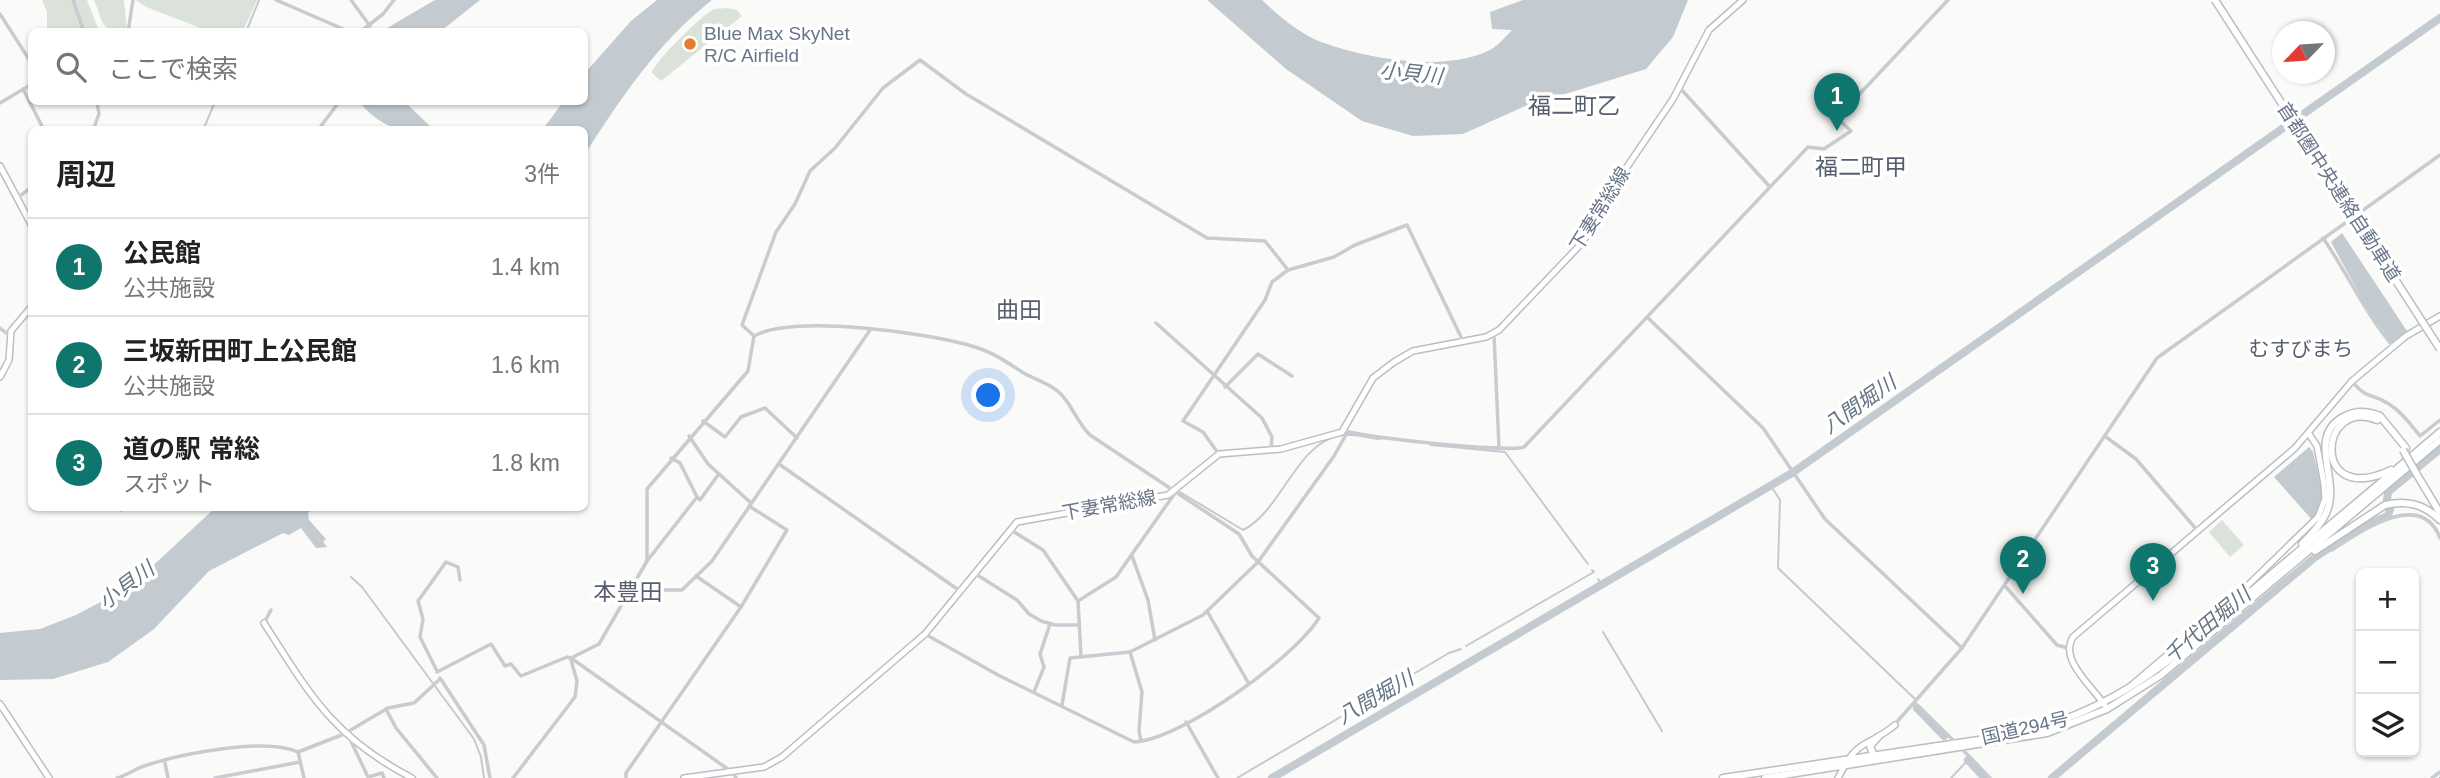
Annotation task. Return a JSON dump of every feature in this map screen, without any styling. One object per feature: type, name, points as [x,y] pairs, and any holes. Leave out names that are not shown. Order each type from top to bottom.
[{"type":"highway","name":"首都圏中央連絡自動車道","points":[[2215,0],[2440,349]]},
{"type":"highway","points":[[2265,579],[2314,532],[2326,512],[2331,490],[2325,443],[2329,432],[2340,419],[2358,412],[2380,416],[2440,505]]},
{"type":"highway","points":[[2400,467],[2375,478],[2356,479],[2346,476],[2334,463],[2330,444],[2333,435],[2344,422],[2364,416],[2382,423],[2404,449]]},
{"type":"highway","name":"国道294号","points":[[2105,707],[2190,644],[2440,432]]},
{"type":"highway","name":"国道294号","points":[[1723,778],[1873,754],[2047,733],[2105,707],[2154,680],[2440,440]]},
{"type":"highway","points":[[2418,471],[2440,513]]},
{"type":"highway","points":[[2286,570],[2385,505],[2399,502],[2418,505],[2440,520]]},
{"type":"highway","points":[[1873,754],[1870,746],[1878,737]]},
{"type":"highway","name":"国道294号","points":[[1765,778],[1959,745]]},
{"type":"highway","points":[[1825,769],[1832,778]]},
{"type":"main road","name":"下妻常総線","points":[[1494,334],[1582,243],[1614,186],[1679,87],[1709,30],[1743,0]]},
{"type":"main road","points":[[0,166],[28,219]]},
{"type":"main road","points":[[0,377],[9,360],[10,336],[15,324],[28,310]]},
{"type":"main road","points":[[2105,707],[2072,661],[2068,648],[2079,631],[2309,434],[2352,381],[2415,329],[2440,316]]},
{"type":"main road","points":[[1219,454],[1271,450],[1345,432],[1366,388],[1380,372],[1413,351],[1494,334]]},
{"type":"main road","points":[[2130,689],[2137,678],[2241,593],[2318,517],[2325,499],[2324,484],[2316,443],[2309,434]]},
{"type":"main road","name":"下妻常総線","points":[[1009,528],[1028,519],[1168,495],[1219,454]]},
{"type":"main road","points":[[684,778],[764,767],[782,757],[925,634],[1009,528]]},
{"type":"main road","points":[[264,624],[316,703],[344,734],[412,778]]},
{"type":"main road","points":[[0,704],[49,778]]},
{"type":"main road","points":[[1838,778],[1848,758],[1858,746],[1895,725]]},
{"type":"street","points":[[74,0],[82,28]]},
{"type":"street","points":[[129,28],[133,0]]},
{"type":"street","points":[[276,0],[341,28]]},
{"type":"street","points":[[351,0],[370,26]]},
{"type":"street","points":[[367,28],[394,0]]},
{"type":"street","points":[[1062,705],[1070,658],[1130,652],[1155,640],[1207,611],[1258,562],[1334,456],[1345,432],[1518,450],[1524,447],[1808,147],[1824,149],[1851,131],[1837,118],[1948,0]]},
{"type":"street","points":[[0,15],[28,58]]},
{"type":"street","points":[[754,336],[741,325],[776,232],[810,171],[835,148],[883,88],[920,60],[966,94],[1207,238],[1265,242],[1288,270]]},
{"type":"street","points":[[0,103],[28,86]]},
{"type":"street","points":[[1679,87],[1770,187]]},
{"type":"street","points":[[23,89],[28,99]]},
{"type":"street","points":[[31,105],[42,126]]},
{"type":"street","points":[[94,126],[99,114],[98,105]]},
{"type":"street","points":[[321,126],[337,105]]},
{"type":"street","points":[[1895,725],[1962,648],[2157,358],[2440,155]]},
{"type":"street","points":[[17,198],[28,190]]},
{"type":"street","points":[[1219,454],[1203,432],[1183,421],[1265,300],[1272,282],[1288,270],[1334,257],[1356,245],[1407,225],[1463,341]]},
{"type":"street","points":[[2323,238],[2349,276],[2371,319],[2393,346]]},
{"type":"street","points":[[1648,318],[1763,428],[1825,519],[1962,648]]},
{"type":"street","points":[[1156,323],[1262,418],[1272,437],[1271,450]]},
{"type":"street","points":[[647,561],[647,489],[748,371],[754,336],[762,331],[802,327],[870,330],[954,340],[1002,358],[1057,390],[1079,425],[1090,435],[1239,534],[1258,562],[1319,618],[1300,643],[1249,684],[1154,739],[1141,741],[1134,741],[1034,692],[925,634]]},
{"type":"street","points":[[0,328],[10,336]]},
{"type":"street","points":[[634,582],[649,590],[682,590],[712,561],[870,330]]},
{"type":"street","points":[[1494,334],[1499,448]]},
{"type":"street","points":[[1225,387],[1258,354],[1292,376]]},
{"type":"street","points":[[2352,381],[2365,396],[2383,400],[2399,411],[2420,436],[2440,420]]},
{"type":"street","points":[[703,421],[725,437],[741,417],[765,408],[797,438]]},
{"type":"street","points":[[626,778],[626,773],[741,607],[786,530],[750,505],[718,475],[690,436]]},
{"type":"street","points":[[2106,436],[2136,459],[2197,530]]},
{"type":"street","points":[[671,458],[680,463],[697,497]]},
{"type":"street","points":[[779,464],[960,591]]},
{"type":"street","points":[[697,497],[700,499],[718,475]]},
{"type":"street","points":[[1078,601],[1116,578],[1175,492]]},
{"type":"street","points":[[437,672],[491,644],[505,666],[511,664],[521,676],[600,644],[647,561],[697,497]]},
{"type":"street","points":[[2332,550],[2365,530],[2402,513],[2426,520],[2440,538]]},
{"type":"street","points":[[1009,528],[1043,550],[1078,601],[1081,656]]},
{"type":"street","points":[[1132,556],[1148,600],[1155,640]]},
{"type":"street","points":[[460,580],[458,567],[446,562],[418,601],[423,619],[420,637],[437,672],[438,680],[484,746],[490,778]]},
{"type":"street","points":[[974,573],[1017,600],[1029,614],[1050,624],[1078,625]]},
{"type":"street","points":[[696,576],[741,607]]},
{"type":"street","points":[[2005,586],[2057,645],[2068,648]]},
{"type":"street","points":[[264,624],[271,610]]},
{"type":"street","points":[[1207,611],[1249,684]]},
{"type":"street","points":[[1034,692],[1044,667],[1040,654],[1050,624]]},
{"type":"street","points":[[1130,652],[1142,692],[1139,731],[1141,741]]},
{"type":"street","points":[[571,658],[732,772],[736,778]]},
{"type":"street","points":[[513,778],[575,697],[577,681],[571,658]]},
{"type":"street","points":[[117,778],[148,764],[223,748],[283,746],[298,752],[344,734],[386,709],[414,703],[438,680]]},
{"type":"street","points":[[1916,704],[1990,778]]},
{"type":"street","points":[[386,709],[396,728],[437,778]]},
{"type":"street","points":[[1186,722],[1219,778]]},
{"type":"street","points":[[350,739],[368,777],[382,773],[384,778]]},
{"type":"street","points":[[298,752],[304,778]]},
{"type":"street","points":[[165,762],[168,778]]},
{"type":"street","points":[[215,778],[300,762]]},
{"type":"street","points":[[2432,778],[2440,772]]},
{"type":"shaded area","points":[[42,0],[87,0],[98,28],[47,28],[47,12]]},
{"type":"shaded area","points":[[94,0],[124,0],[127,28],[109,28],[101,20]]},
{"type":"shaded area","points":[[136,0],[257,0],[244,28],[200,28],[144,6]]},
{"type":"shaded area","name":"Blue Max SkyNet R/C Airfield","points":[[714,9],[737,10],[742,16],[661,81],[652,73],[669,50],[700,20]]},
{"type":"shaded area","points":[[2222,520],[2244,545],[2230,557],[2209,532]]},
{"type":"water","points":[[435,0],[480,0],[445,28],[387,28]]},
{"type":"water","points":[[657,0],[712,0],[658,52],[612,112],[588,149],[588,126],[545,126],[561,105],[588,105],[588,70],[631,21]]},
{"type":"water","name":"小貝川","points":[[1207,0],[1262,0],[1283,19],[1315,40],[1363,54],[1428,62],[1470,57],[1491,49],[1512,30],[1492,29],[1490,12],[1523,0],[1688,0],[1673,37],[1646,69],[1523,107],[1463,134],[1413,136],[1362,121],[1286,69]]},
{"type":"water","points":[[362,105],[408,105],[430,126],[389,126]]},
{"type":"water","points":[[2342,233],[2407,331],[2392,343],[2367,308],[2331,242]]},
{"type":"water","points":[[2309,447],[2313,452],[2324,497],[2313,521],[2274,477]]},
{"type":"water","points":[[212,511],[310,511],[309,520],[326,539],[323,542],[327,547],[316,548],[301,528],[289,535],[283,533],[209,571],[154,629],[108,662],[53,679],[0,680],[0,633],[40,629],[76,615],[131,586]]},
{"type":"waterway","points":[[248,28],[259,0]]},
{"type":"waterway","name":"八間堀川","points":[[1272,778],[1792,473],[2440,18]]},
{"type":"waterway","points":[[205,126],[214,105]]},
{"type":"waterway","points":[[1180,492],[1243,530],[1257,521],[1301,463],[1326,440],[1342,435],[1380,439]]},
{"type":"waterway","points":[[1431,445],[1505,452],[1588,564]]},
{"type":"waterway","name":"千代田堀川","points":[[2387,500],[2388,492],[2440,449]]},
{"type":"waterway","name":"千代田堀川","points":[[1771,486],[1780,500],[1778,568],[1915,699]]},
{"type":"waterway","name":"千代田堀川","points":[[2052,778],[2314,558],[2361,527],[2388,516],[2390,509]]},
{"type":"waterway","points":[[1466,646],[1594,572],[1592,570]]},
{"type":"waterway","points":[[351,577],[362,587],[474,739],[481,757],[484,778]]},
{"type":"waterway","name":"八間堀川","points":[[1598,579],[1602,585]]},
{"type":"waterway","points":[[1603,632],[1662,731]]},
{"type":"waterway","points":[[1237,778],[1449,653],[1461,649]]},
{"type":"waterway","name":"千代田堀川","points":[[1917,708],[1944,736]]},
{"type":"waterway","points":[[1951,778],[1968,760]]},
{"type":"waterway","name":"千代田堀川","points":[[1968,760],[1985,778]]},
{"type":"place","name":"Blue Max SkyNet R/C Airfield","points":[[690,44]]},
{"type":"place","name":"公民館","points":[[1837,131]]},
{"type":"place","name":"三坂新田町上公民館","points":[[2023,594]]},
{"type":"place","name":"道の駅 常総","points":[[2153,601]]},
{"type":"district","name":"福二町乙","points":[[1574,106]]},
{"type":"district","name":"福二町甲","points":[[1861,167]]},
{"type":"district","name":"曲田","points":[[1019,310]]},
{"type":"district","name":"むすびまち","points":[[2301,348]]},
{"type":"district","name":"本豊田","points":[[628,592]]}]
